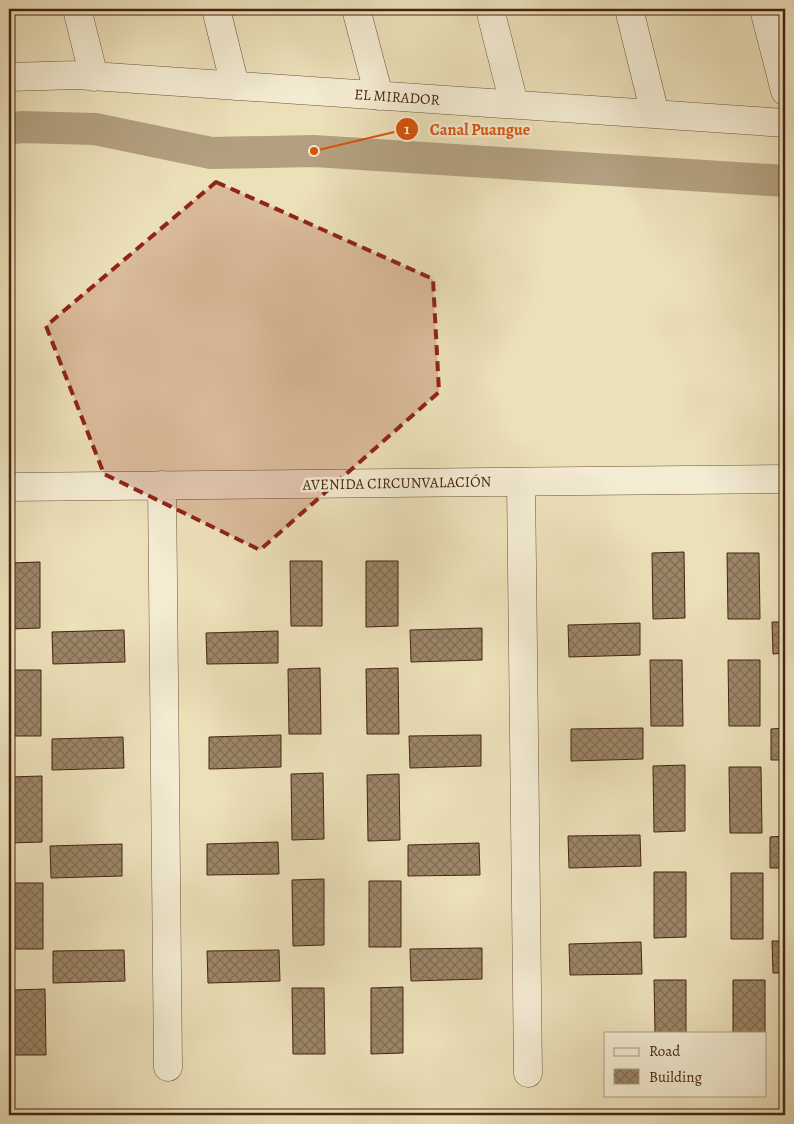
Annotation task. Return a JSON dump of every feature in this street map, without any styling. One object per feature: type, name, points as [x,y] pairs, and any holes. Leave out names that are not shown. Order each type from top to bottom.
[{"type":"street","points":[[77,9],[94,76]]},
{"type":"street","points":[[216,9],[235,86]]},
{"type":"street","points":[[356,9],[379,96]]},
{"type":"street","points":[[490,9],[514,104]]},
{"type":"street","points":[[628,9],[656,114]]},
{"type":"street","points":[[764,9],[785,91]]},
{"type":"street","name":"EL MIRADOR","points":[[9,77],[94,76],[785,123]]},
{"type":"street","name":"AVENIDA CIRCUNVALACIÓN","points":[[9,487],[785,480]]},
{"type":"street","points":[[521,482],[528,1073]]},
{"type":"street","points":[[162,485],[168,1067]]},
{"type":"highlighted area","points":[[216,182],[433,279],[439,392],[260,550],[104,474],[46,326]]},
{"type":"building","points":[[684,552],[685,618],[653,619],[652,553]]},
{"type":"building","points":[[727,553],[759,553],[760,619],[728,619]]},
{"type":"building","points":[[290,561],[322,561],[322,626],[291,626]]},
{"type":"building","points":[[366,561],[398,561],[398,626],[366,627]]},
{"type":"building","points":[[40,562],[40,628],[9,629],[9,563]]},
{"type":"building","points":[[772,622],[785,622],[785,653],[773,654]]},
{"type":"building","points":[[640,623],[640,655],[569,657],[568,625]]},
{"type":"building","points":[[482,628],[482,660],[411,662],[410,630]]},
{"type":"building","points":[[124,630],[125,662],[53,664],[52,632]]},
{"type":"building","points":[[278,631],[278,663],[207,664],[206,633]]},
{"type":"building","points":[[650,660],[682,660],[683,726],[651,726]]},
{"type":"building","points":[[728,660],[760,660],[760,726],[729,726]]},
{"type":"building","points":[[320,668],[321,734],[289,734],[288,669]]},
{"type":"building","points":[[398,668],[399,734],[367,734],[366,669]]},
{"type":"building","points":[[9,670],[41,670],[41,736],[9,736]]},
{"type":"building","points":[[643,728],[643,759],[571,761],[571,729]]},
{"type":"building","points":[[785,728],[785,760],[771,760],[771,729]]},
{"type":"building","points":[[281,735],[281,767],[209,769],[209,737]]},
{"type":"building","points":[[481,735],[481,766],[410,768],[409,736]]},
{"type":"building","points":[[123,737],[124,768],[52,770],[52,739]]},
{"type":"building","points":[[685,765],[685,831],[654,832],[653,766]]},
{"type":"building","points":[[729,767],[761,767],[762,833],[730,833]]},
{"type":"building","points":[[323,773],[324,839],[292,840],[291,774]]},
{"type":"building","points":[[399,774],[400,840],[368,841],[367,775]]},
{"type":"building","points":[[42,776],[42,842],[10,843],[10,777]]},
{"type":"building","points":[[640,835],[641,866],[569,868],[568,836]]},
{"type":"building","points":[[785,836],[785,868],[770,868],[770,837]]},
{"type":"building","points":[[278,842],[279,874],[207,875],[207,844]]},
{"type":"building","points":[[479,843],[480,875],[408,876],[408,845]]},
{"type":"building","points":[[122,844],[122,876],[51,878],[50,846]]},
{"type":"building","points":[[654,872],[686,872],[686,937],[654,938]]},
{"type":"building","points":[[731,873],[763,873],[763,939],[731,939]]},
{"type":"building","points":[[324,879],[324,945],[293,946],[292,880]]},
{"type":"building","points":[[369,881],[401,881],[401,947],[369,947]]},
{"type":"building","points":[[11,883],[43,883],[43,949],[11,949]]},
{"type":"building","points":[[772,941],[785,941],[785,973],[773,973]]},
{"type":"building","points":[[641,942],[642,974],[570,975],[569,944]]},
{"type":"building","points":[[482,948],[482,979],[411,981],[410,949]]},
{"type":"building","points":[[124,950],[125,981],[53,983],[53,951]]},
{"type":"building","points":[[279,950],[280,981],[208,983],[207,951]]},
{"type":"building","points":[[654,980],[686,980],[686,1032],[655,1032]]},
{"type":"building","points":[[733,980],[765,980],[765,1032],[733,1032]]},
{"type":"building","points":[[403,987],[403,1053],[371,1054],[371,988]]},
{"type":"building","points":[[292,988],[324,988],[325,1054],[293,1054]]},
{"type":"building","points":[[45,989],[46,1055],[14,1055],[13,990]]},
{"type":"waterway","points":[[9,129],[21,127],[95,129],[211,153],[314,151],[785,181]]},
{"type":"place","name":"Canal Puangue","points":[[314,151]]}]
